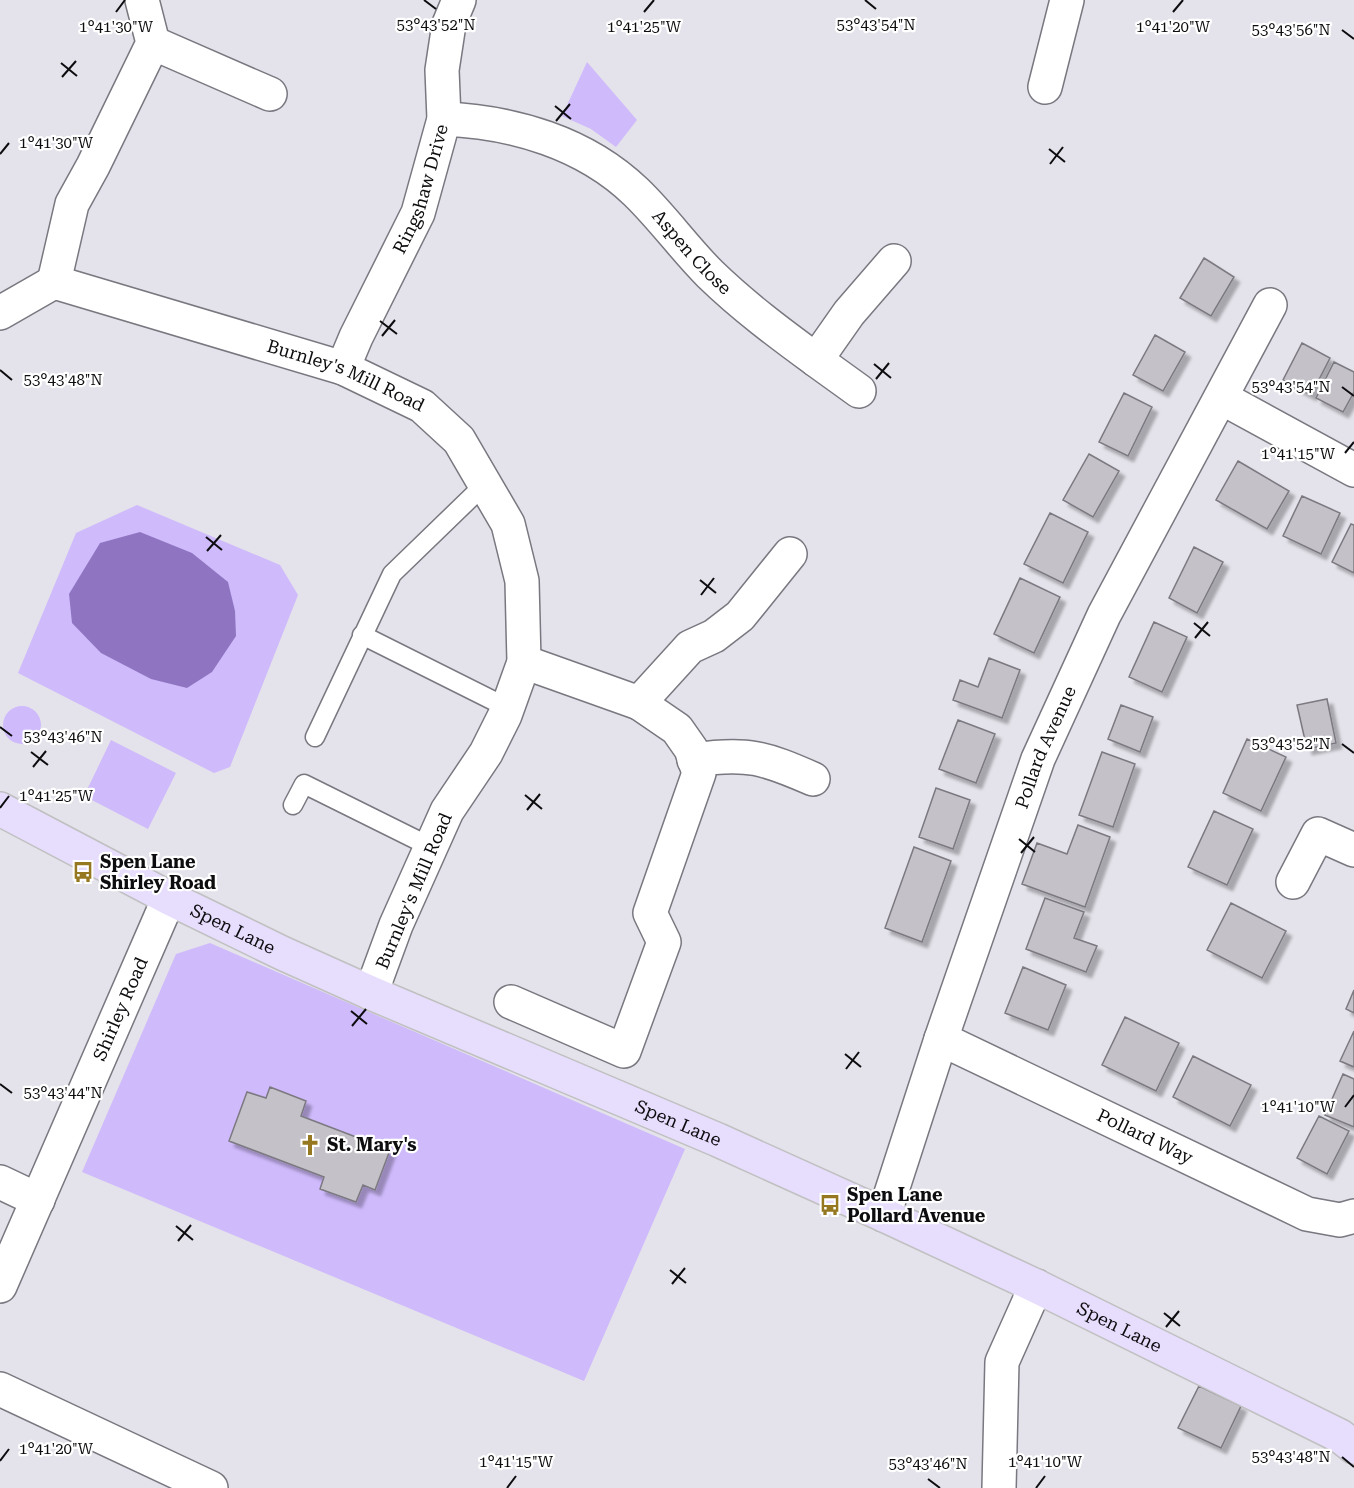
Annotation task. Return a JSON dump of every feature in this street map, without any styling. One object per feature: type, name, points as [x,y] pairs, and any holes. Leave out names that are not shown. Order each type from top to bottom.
[{"type":"main road","name":"Spen Lane","points":[[0,810],[169,898],[371,993],[718,1140],[1036,1286],[1340,1436],[1354,1447]]},
{"type":"street","points":[[0,313],[54,282],[72,204],[153,44],[142,0]]},
{"type":"street","name":"Ringshaw Drive","points":[[343,368],[356,337],[385,284],[418,213],[444,119],[442,70],[449,24],[459,0]]},
{"type":"street","points":[[1045,87],[1067,0]]},
{"type":"street","points":[[153,44],[270,94]]},
{"type":"street","name":"Aspen Close","points":[[444,119],[472,120],[519,129],[552,139],[592,158],[636,192],[709,273],[761,320],[859,391]]},
{"type":"street","points":[[816,360],[849,313],[894,261]]},
{"type":"street","name":"Burnley's Mill Road","points":[[54,282],[343,368],[422,406],[459,440],[508,524],[522,581],[524,662],[508,708],[486,753],[447,811],[396,925],[371,993]]},
{"type":"street","name":"Pollard Avenue","points":[[884,1215],[941,1040],[1038,759],[1104,615],[1270,305]]},
{"type":"street","points":[[1222,398],[1354,470]]},
{"type":"street","points":[[639,703],[690,647],[714,636],[740,616],[790,554]]},
{"type":"street","points":[[510,1002],[624,1050],[664,942],[650,913],[699,773],[691,749],[677,729],[639,703],[524,662]]},
{"type":"street","points":[[694,760],[719,756],[744,756],[773,761],[813,779]]},
{"type":"street","points":[[1293,882],[1318,834],[1354,850]]},
{"type":"street","name":"Shirley Road","points":[[0,1287],[169,898]]},
{"type":"street","name":"Pollard Way","points":[[941,1040],[1307,1214],[1340,1220],[1354,1216]]},
{"type":"street","points":[[0,1182],[38,1200]]},
{"type":"street","points":[[999,1488],[1002,1362],[1036,1286]]},
{"type":"street","points":[[0,1389],[211,1488]]},
{"type":"lane","points":[[315,737],[392,574],[486,483]]},
{"type":"lane","points":[[363,635],[508,708]]},
{"type":"lane","points":[[293,805],[304,784],[431,847]]},
{"type":"shaded area","points":[[587,62],[637,120],[616,147],[591,129],[562,116]]},
{"type":"shaded area","points":[[137,505],[280,565],[298,595],[230,767],[214,773],[18,673],[76,533]]},
{"type":"shaded area","points":[[140,532],[192,553],[228,582],[235,611],[236,636],[212,672],[187,688],[151,679],[101,653],[72,623],[69,594],[100,543]]},
{"type":"shaded area","points":[[22,706],[36,711],[41,725],[36,739],[22,744],[8,739],[3,725],[8,711]]},
{"type":"shaded area","points":[[111,740],[176,773],[148,829],[84,796]]},
{"type":"shaded area","points":[[210,943],[685,1149],[584,1381],[82,1172],[176,954]]},
{"type":"building","points":[[1204,258],[1234,277],[1211,316],[1180,298]]},
{"type":"building","points":[[1155,335],[1185,352],[1163,391],[1133,375]]},
{"type":"building","points":[[1302,343],[1330,358],[1311,395],[1283,380]]},
{"type":"building","points":[[1334,362],[1354,372],[1354,392],[1343,412],[1316,398]]},
{"type":"building","points":[[1124,393],[1152,407],[1128,456],[1099,442]]},
{"type":"building","points":[[1089,454],[1119,471],[1093,517],[1063,500]]},
{"type":"building","points":[[1238,461],[1289,491],[1267,529],[1216,500]]},
{"type":"building","points":[[1302,496],[1340,513],[1321,554],[1283,536]]},
{"type":"building","points":[[1050,513],[1088,532],[1063,583],[1024,564]]},
{"type":"building","points":[[1351,524],[1354,525],[1354,573],[1332,562]]},
{"type":"building","points":[[1194,547],[1223,562],[1197,613],[1169,598]]},
{"type":"building","points":[[1020,578],[1060,597],[1034,653],[994,634]]},
{"type":"building","points":[[1154,622],[1187,637],[1162,692],[1129,677]]},
{"type":"building","points":[[989,658],[1020,670],[1002,718],[953,700],[960,680],[978,687]]},
{"type":"building","points":[[1327,699],[1336,743],[1307,749],[1297,705]]},
{"type":"building","points":[[1121,705],[1153,717],[1140,752],[1108,739]]},
{"type":"building","points":[[958,720],[995,734],[976,783],[939,769]]},
{"type":"building","points":[[1247,739],[1286,757],[1261,811],[1223,793]]},
{"type":"building","points":[[1102,752],[1135,764],[1113,827],[1079,815]]},
{"type":"building","points":[[936,788],[970,800],[953,849],[919,837]]},
{"type":"building","points":[[1214,811],[1253,829],[1227,885],[1188,867]]},
{"type":"building","points":[[1078,825],[1110,837],[1085,907],[1022,884],[1037,843],[1067,854]]},
{"type":"building","points":[[914,847],[951,861],[922,942],[885,928]]},
{"type":"building","points":[[1045,898],[1084,912],[1074,938],[1097,946],[1086,972],[1026,949]]},
{"type":"building","points":[[1231,903],[1286,931],[1262,978],[1207,950]]},
{"type":"building","points":[[1023,967],[1066,985],[1048,1030],[1005,1013]]},
{"type":"building","points":[[1354,990],[1354,1013],[1346,1009]]},
{"type":"building","points":[[1125,1017],[1179,1043],[1156,1091],[1102,1065]]},
{"type":"building","points":[[1354,1031],[1354,1067],[1340,1061]]},
{"type":"building","points":[[1193,1056],[1251,1085],[1230,1126],[1173,1097]]},
{"type":"building","points":[[1343,1074],[1354,1079],[1354,1127],[1325,1115]]},
{"type":"building","name":"St. Mary's","points":[[270,1087],[306,1101],[301,1116],[390,1150],[375,1190],[363,1185],[356,1202],[320,1189],[324,1177],[229,1141],[247,1092],[266,1098]]},
{"type":"building","points":[[1319,1116],[1349,1131],[1327,1174],[1297,1158]]},
{"type":"building","points":[[1199,1386],[1241,1406],[1221,1448],[1178,1428]]},
{"type":"place","name":"Spen Lane Shirley Road","points":[[83,872]]},
{"type":"place","name":"St. Mary's","points":[[310,1145]]},
{"type":"place","name":"Spen Lane Pollard Avenue","points":[[830,1205]]}]
